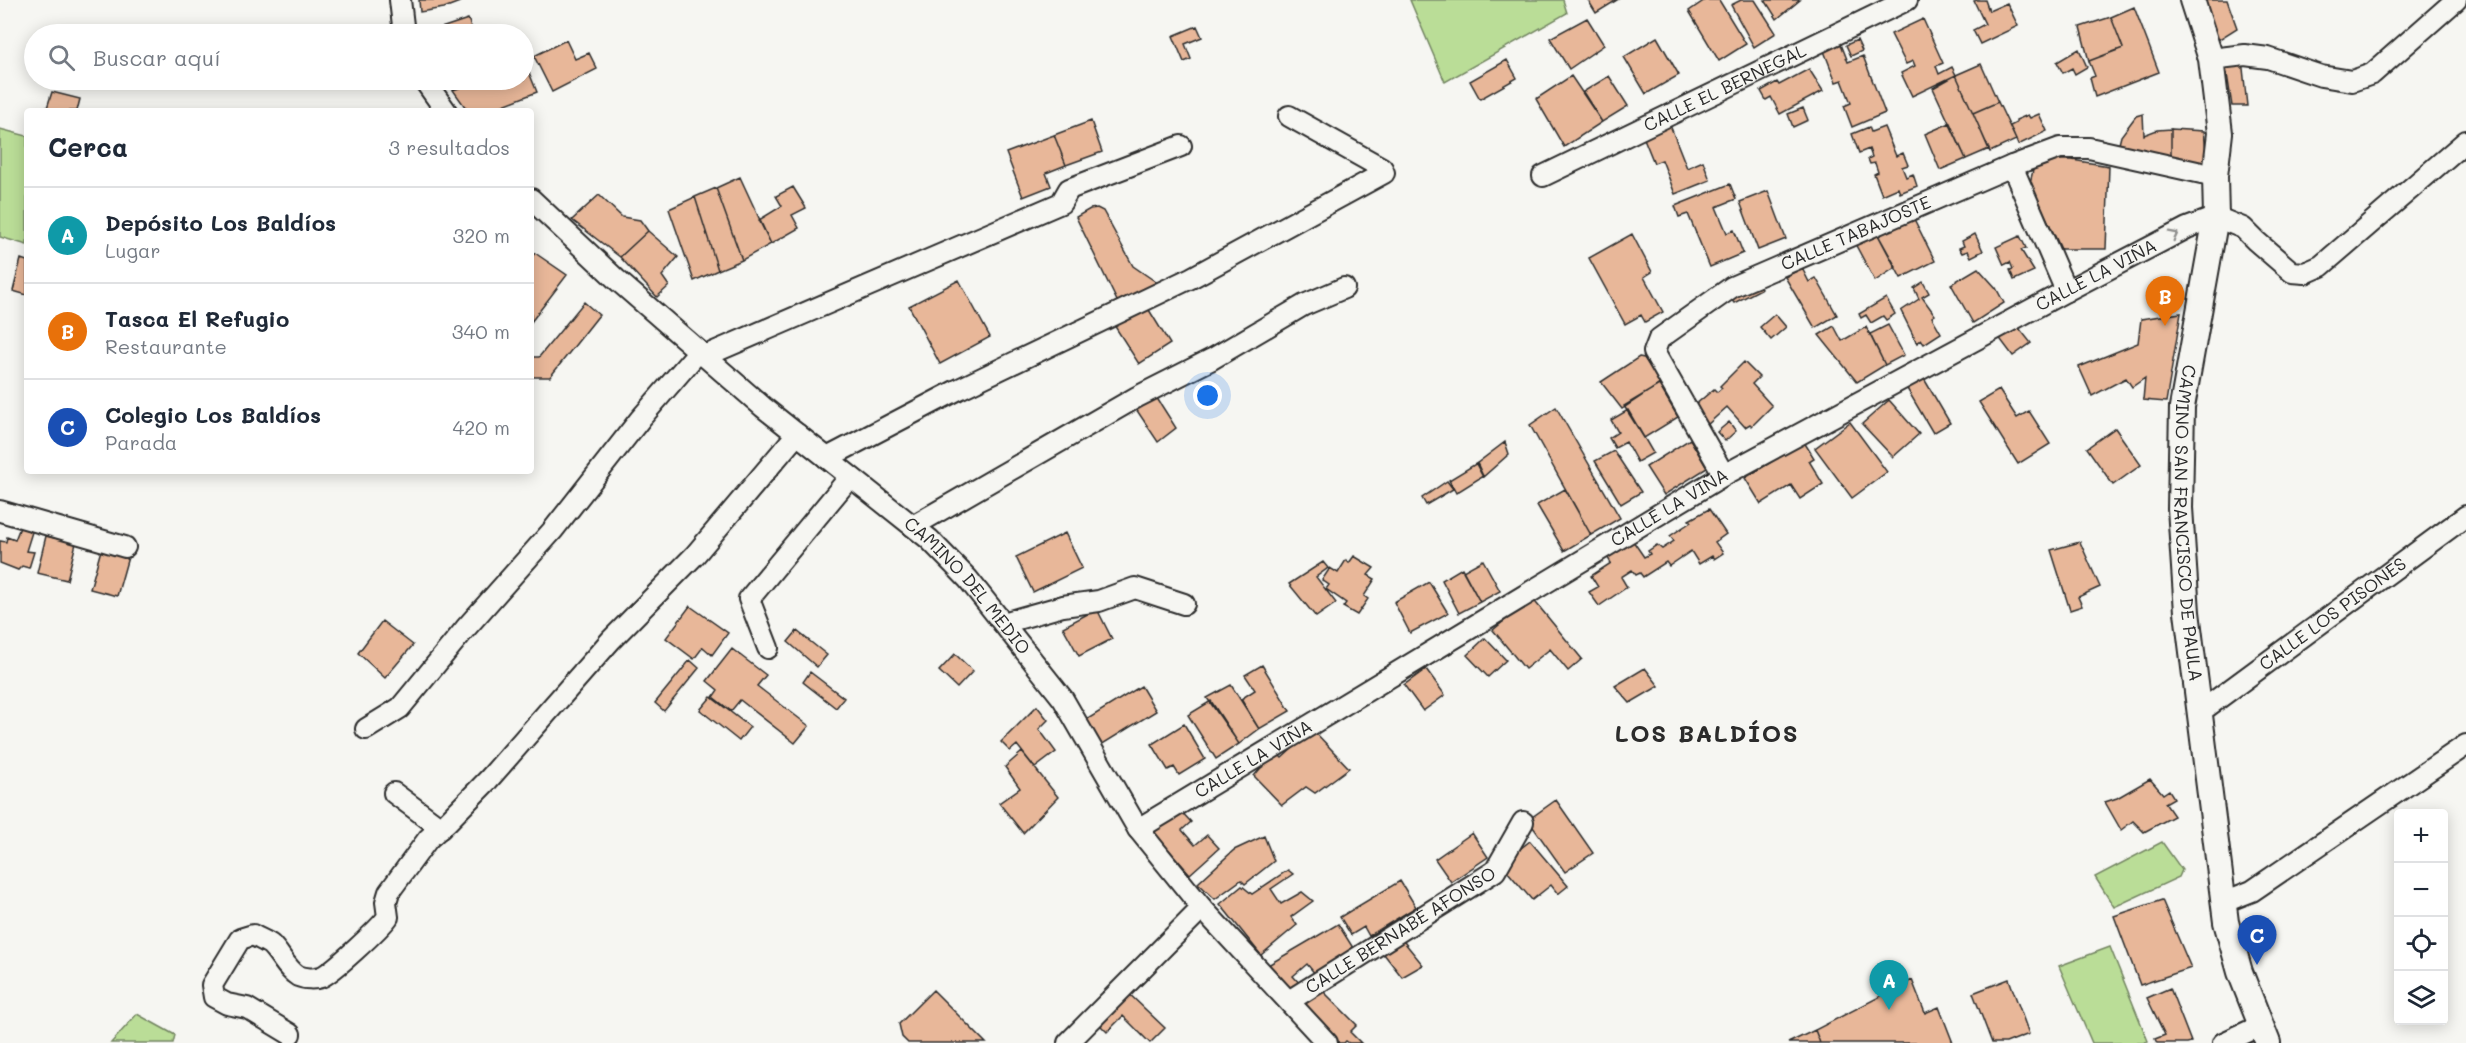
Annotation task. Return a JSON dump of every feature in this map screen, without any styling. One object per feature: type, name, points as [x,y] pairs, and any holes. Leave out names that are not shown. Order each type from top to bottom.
[{"type":"main road","name":"CAMINO SAN FRANCISCO DE PAULA","points":[[2192,0],[2211,59],[2220,133],[2215,176],[2216,217],[2182,407],[2180,508],[2187,612],[2226,922],[2240,972],[2264,1034]]},
{"type":"street","points":[[400,0],[403,24]]},
{"type":"street","name":"CALLE EL BERNEGAL","points":[[1543,176],[1907,0]]},
{"type":"street","points":[[2211,59],[2245,55],[2321,76],[2352,81],[2372,74],[2456,0]]},
{"type":"street","points":[[431,90],[444,108]]},
{"type":"street","points":[[826,458],[957,390],[1191,278],[1384,173],[1382,168],[1289,116]]},
{"type":"street","points":[[2216,217],[2243,228],[2292,272],[2305,273],[2321,266],[2466,141]]},
{"type":"street","points":[[366,729],[400,708],[465,629],[553,530],[641,418],[702,354],[1061,203],[1069,189],[1181,146]]},
{"type":"street","name":"CALLE TABAJOSTE","points":[[1724,474],[1654,352],[1659,339],[1731,287],[2012,166],[2060,148],[2089,148],[2215,176]]},
{"type":"street","points":[[2012,166],[2066,291]]},
{"type":"street","name":"CAMINO DEL MEDIO","points":[[534,202],[616,279],[702,354],[826,458],[913,526],[969,579],[1063,699],[1138,829],[1202,908],[1327,1043]]},
{"type":"street","name":"CALLE LA VIÑA","points":[[1138,829],[1724,474],[2066,291],[2187,228],[2216,217]]},
{"type":"street","points":[[913,526],[1137,397],[1212,359],[1304,305],[1344,288]]},
{"type":"street","points":[[290,1034],[247,1008],[227,1004],[214,997],[212,985],[240,939],[253,935],[269,944],[300,977],[322,976],[335,969],[342,960],[376,932],[388,917],[386,902],[394,882],[428,839],[488,780],[611,640],[695,555],[797,434]]},
{"type":"street","points":[[768,648],[748,599],[850,477]]},
{"type":"street","points":[[0,511],[125,547]]},
{"type":"street","name":"CALLE LOS PISONES","points":[[2200,712],[2466,516]]},
{"type":"street","points":[[1003,623],[1063,606],[1099,602],[1135,588],[1184,604]]},
{"type":"street","points":[[2224,902],[2252,891],[2466,745]]},
{"type":"street","points":[[394,793],[441,828]]},
{"type":"street","name":"CALLE BERNABÉ AFONSO","points":[[1288,1001],[1495,871],[1523,822]]},
{"type":"street","points":[[1068,1043],[1202,908]]},
{"type":"street","points":[[2223,1043],[2264,1034]]},
{"type":"green space","points":[[1410,0],[1563,0],[1567,13],[1445,82]]},
{"type":"green space","points":[[0,129],[24,135],[24,244],[0,237]]},
{"type":"green space","points":[[2162,842],[2182,870],[2179,877],[2114,907],[2095,877]]},
{"type":"green space","points":[[2110,947],[2148,1041],[2143,1043],[2092,1043],[2059,966]]},
{"type":"green space","points":[[137,1014],[175,1035],[173,1043],[111,1043]]},
{"type":"building","points":[[419,0],[465,0],[444,8],[420,12]]},
{"type":"building","points":[[1588,0],[1617,0],[1596,13]]},
{"type":"building","points":[[1705,0],[1719,0],[1746,44],[1719,61],[1689,11]]},
{"type":"building","points":[[1741,0],[1755,0],[1776,33],[1754,47],[1731,5]]},
{"type":"building","points":[[1765,0],[1800,0],[1777,19]]},
{"type":"building","points":[[1985,0],[1989,11],[2007,3],[2018,26],[1980,44],[1973,30],[1985,24],[1974,1]]},
{"type":"building","points":[[2202,0],[2227,0],[2237,28],[2218,40]]},
{"type":"building","points":[[2134,7],[2159,72],[2095,97],[2090,78],[2095,76],[2089,61],[2123,48],[2111,17]]},
{"type":"building","points":[[2111,17],[2123,48],[2089,61],[2080,27]]},
{"type":"building","points":[[1587,18],[1604,45],[1569,69],[1550,38]]},
{"type":"building","points":[[468,19],[470,24],[453,24]]},
{"type":"building","points":[[1923,19],[1943,63],[1936,66],[1939,74],[1952,67],[1956,75],[1912,96],[1901,73],[1915,66],[1913,61],[1906,64],[1891,34]]},
{"type":"building","points":[[1197,26],[1202,37],[1185,44],[1191,59],[1184,62],[1173,36]]},
{"type":"building","points":[[1657,37],[1679,75],[1646,94],[1624,57]]},
{"type":"building","points":[[566,40],[575,59],[589,53],[597,69],[552,92],[534,56]]},
{"type":"building","points":[[1857,40],[1862,51],[1851,56],[1846,45]]},
{"type":"building","points":[[1841,44],[1848,62],[1863,56],[1885,113],[1852,127],[1844,106],[1851,103],[1842,80],[1836,82],[1824,51]]},
{"type":"building","points":[[2079,49],[2087,67],[2075,74],[2072,68],[2063,73],[2057,62]]},
{"type":"building","points":[[2242,59],[2247,106],[2232,106],[2225,61]]},
{"type":"building","points":[[1507,60],[1517,78],[1480,99],[1470,81]]},
{"type":"building","points":[[1981,64],[1998,102],[1973,113],[1956,75]]},
{"type":"building","points":[[1809,69],[1823,91],[1780,114],[1771,97],[1766,100],[1761,91],[1777,82],[1779,85]]},
{"type":"building","points":[[1956,75],[1989,149],[1966,159],[1933,88]]},
{"type":"building","points":[[1571,76],[1602,122],[1564,147],[1536,99]]},
{"type":"building","points":[[1609,76],[1628,106],[1602,122],[1583,92]]},
{"type":"building","points":[[534,85],[537,92],[496,108],[466,108],[453,90],[534,90]]},
{"type":"building","points":[[52,92],[80,99],[78,108],[47,108]]},
{"type":"building","points":[[1998,102],[2016,140],[1990,152],[1973,113]]},
{"type":"building","points":[[1803,108],[1808,120],[1793,127],[1788,114]]},
{"type":"building","points":[[2039,114],[2047,131],[2018,145],[2010,126],[2016,123],[2016,120],[2028,115],[2030,118]]},
{"type":"building","points":[[2143,114],[2144,135],[2157,130],[2171,129],[2171,157],[2119,144],[2121,136],[2136,116]]},
{"type":"building","points":[[1091,121],[1102,152],[1066,165],[1054,135]]},
{"type":"building","points":[[1950,123],[1966,159],[1940,170],[1925,134]]},
{"type":"building","points":[[1670,125],[1687,168],[1703,161],[1710,180],[1675,194],[1662,160],[1654,163],[1643,136]]},
{"type":"building","points":[[1869,127],[1871,132],[1884,127],[1896,156],[1903,153],[1908,165],[1902,167],[1906,177],[1913,174],[1917,186],[1900,193],[1898,188],[1882,195],[1874,174],[1878,172],[1875,163],[1870,164],[1868,159],[1872,157],[1869,149],[1859,153],[1852,134]]},
{"type":"building","points":[[2171,129],[2204,131],[2207,164],[2171,157]]},
{"type":"building","points":[[1054,135],[1066,165],[1046,173],[1051,186],[1023,197],[1006,153]]},
{"type":"building","points":[[2057,160],[2109,166],[2106,249],[2061,249],[2030,183],[2034,166]]},
{"type":"building","points":[[740,177],[771,244],[742,260],[716,188]]},
{"type":"building","points":[[1730,184],[1736,199],[1716,207],[1727,233],[1734,230],[1743,253],[1710,267],[1688,214],[1679,217],[1675,206]]},
{"type":"building","points":[[793,187],[806,208],[792,215],[799,228],[771,244],[759,220],[782,206],[776,196]]},
{"type":"building","points":[[716,188],[742,260],[718,270],[695,197]]},
{"type":"building","points":[[1768,191],[1786,239],[1758,250],[1740,202]]},
{"type":"building","points":[[599,195],[622,217],[640,220],[648,231],[620,257],[572,220]]},
{"type":"building","points":[[695,197],[718,270],[694,281],[669,209]]},
{"type":"building","points":[[1097,208],[1103,211],[1133,266],[1162,286],[1119,305],[1076,217],[1090,209]]},
{"type":"building","points":[[1911,213],[1935,261],[1901,278],[1876,231]]},
{"type":"building","points":[[648,231],[678,257],[662,276],[669,286],[657,297],[620,257]]},
{"type":"building","points":[[1876,231],[1896,267],[1875,281],[1853,240]]},
{"type":"building","points":[[1632,234],[1652,272],[1644,277],[1663,312],[1645,322],[1641,315],[1625,324],[1589,258]]},
{"type":"building","points":[[1975,234],[1983,251],[1971,257],[1968,251],[1962,253],[1959,248],[1964,246],[1962,241]]},
{"type":"building","points":[[2020,236],[2026,248],[2021,250],[2034,271],[2014,280],[2010,262],[2004,265],[1996,247]]},
{"type":"building","points":[[534,254],[567,275],[534,318]]},
{"type":"building","points":[[21,259],[24,260],[24,294],[13,291]]},
{"type":"building","points":[[1802,268],[1809,282],[1816,278],[1837,315],[1815,328],[1785,277]]},
{"type":"building","points":[[1978,268],[1996,288],[2004,303],[1973,323],[1951,284]]},
{"type":"building","points":[[1756,279],[1761,289],[1734,303],[1726,292]]},
{"type":"building","points":[[959,280],[990,337],[940,364],[909,306]]},
{"type":"building","points":[[1923,282],[1929,293],[1922,297],[1935,315],[1932,317],[1941,333],[1924,344],[1921,340],[1917,343],[1901,311],[1919,299],[1914,288]]},
{"type":"building","points":[[1886,298],[1895,314],[1886,320],[1883,316],[1871,323],[1866,315],[1861,318],[1859,314]]},
{"type":"building","points":[[584,302],[599,315],[550,377],[534,377],[534,357],[539,357]]},
{"type":"building","points":[[1146,305],[1170,344],[1139,364],[1114,325]]},
{"type":"building","points":[[2181,313],[2166,402],[2143,400],[2145,378],[2132,387],[2126,378],[2092,396],[2079,367],[2138,343],[2141,319]]},
{"type":"building","points":[[1775,314],[1786,327],[1771,340],[1760,327]]},
{"type":"building","points":[[2015,323],[2031,343],[2013,356],[1998,336]]},
{"type":"building","points":[[1888,325],[1904,355],[1885,365],[1870,334]]},
{"type":"building","points":[[1834,326],[1842,341],[1866,327],[1885,365],[1857,382],[1819,335]]},
{"type":"building","points":[[1639,357],[1644,358],[1661,383],[1622,409],[1601,382]]},
{"type":"building","points":[[1744,362],[1759,377],[1752,384],[1772,406],[1752,426],[1750,424],[1745,427],[1727,407],[1707,425],[1695,405],[1714,389],[1717,392],[1722,388],[1720,386]]},
{"type":"building","points":[[1923,377],[1950,423],[1933,433],[1906,387]]},
{"type":"building","points":[[1659,385],[1678,417],[1644,438],[1624,406]]},
{"type":"building","points":[[1999,390],[2017,418],[2029,411],[2050,444],[2018,464],[1979,402]]},
{"type":"building","points":[[1153,392],[1176,428],[1158,442],[1132,403]]},
{"type":"building","points":[[1889,400],[1919,434],[1893,457],[1862,424]]},
{"type":"building","points":[[1556,407],[1620,518],[1591,535],[1530,425]]},
{"type":"building","points":[[1628,410],[1653,453],[1637,462],[1626,442],[1615,448],[1609,438],[1618,432],[1611,420]]},
{"type":"building","points":[[1729,422],[1736,431],[1725,441],[1717,432]]},
{"type":"building","points":[[1850,422],[1887,472],[1852,498],[1815,448]]},
{"type":"building","points":[[2115,428],[2141,465],[2113,485],[2087,448]]},
{"type":"building","points":[[1690,439],[1707,468],[1664,495],[1646,467]]},
{"type":"building","points":[[1505,442],[1509,454],[1483,477],[1476,464]]},
{"type":"building","points":[[1804,442],[1814,458],[1809,461],[1823,484],[1800,499],[1791,485],[1761,504],[1745,478]]},
{"type":"building","points":[[1614,451],[1641,492],[1621,504],[1595,461]]},
{"type":"building","points":[[1477,463],[1483,476],[1456,493],[1449,480]]},
{"type":"building","points":[[1447,481],[1453,489],[1426,505],[1422,498]]},
{"type":"building","points":[[1565,489],[1591,535],[1564,551],[1537,505]]},
{"type":"building","points":[[1709,509],[1726,534],[1715,542],[1723,553],[1714,559],[1712,556],[1699,564],[1691,551],[1669,566],[1666,562],[1643,577],[1640,573],[1636,575],[1632,570],[1621,577],[1627,587],[1599,606],[1589,592],[1598,587],[1591,576],[1611,563],[1606,555],[1631,538],[1644,557],[1650,554],[1648,551],[1657,545],[1662,549],[1674,541],[1670,536],[1691,522],[1689,520]]},
{"type":"building","points":[[20,527],[32,532],[26,551],[34,552],[29,568],[22,566],[18,570],[0,563],[0,541],[6,542],[7,537],[15,540]]},
{"type":"building","points":[[1065,533],[1082,568],[1033,592],[1016,557]]},
{"type":"building","points":[[46,536],[76,543],[67,580],[37,573]]},
{"type":"building","points":[[2080,542],[2100,587],[2078,597],[2082,606],[2070,610],[2051,550]]},
{"type":"building","points":[[101,550],[128,557],[117,596],[90,589]]},
{"type":"building","points":[[1354,556],[1374,568],[1368,575],[1375,579],[1364,596],[1368,599],[1357,615],[1343,607],[1346,603],[1326,589],[1329,585],[1322,580],[1330,568],[1338,573],[1346,560],[1349,563]]},
{"type":"building","points":[[1483,560],[1500,591],[1480,602],[1463,571]]},
{"type":"building","points":[[1323,562],[1328,568],[1316,577],[1336,603],[1316,617],[1289,584]]},
{"type":"building","points":[[1462,568],[1480,602],[1459,613],[1442,580]]},
{"type":"building","points":[[1429,582],[1448,613],[1410,633],[1394,602]]},
{"type":"building","points":[[1532,598],[1582,659],[1568,671],[1550,649],[1525,669],[1493,630]]},
{"type":"building","points":[[690,606],[728,633],[712,655],[703,647],[694,659],[666,638]]},
{"type":"building","points":[[1097,609],[1112,639],[1079,656],[1063,627]]},
{"type":"building","points":[[382,621],[413,645],[385,678],[358,653]]},
{"type":"building","points":[[797,631],[827,655],[817,667],[788,642]]},
{"type":"building","points":[[1485,638],[1506,660],[1488,677],[1467,655]]},
{"type":"building","points":[[732,649],[766,675],[757,686],[809,726],[795,743],[740,700],[731,711],[713,697],[718,690],[707,681]]},
{"type":"building","points":[[955,654],[973,671],[957,688],[939,671]]},
{"type":"building","points":[[690,660],[699,668],[664,711],[655,703]]},
{"type":"building","points":[[1262,665],[1290,711],[1259,729],[1241,699],[1255,690],[1245,675]]},
{"type":"building","points":[[1645,668],[1659,686],[1630,703],[1615,686]]},
{"type":"building","points":[[1426,669],[1445,695],[1423,711],[1404,685]]},
{"type":"building","points":[[810,672],[844,698],[836,708],[803,682]]},
{"type":"building","points":[[1231,685],[1259,729],[1239,744],[1207,698]]},
{"type":"building","points":[[1141,686],[1156,711],[1101,745],[1086,720]]},
{"type":"building","points":[[711,697],[750,727],[739,741],[700,710]]},
{"type":"building","points":[[1211,701],[1239,744],[1216,759],[1188,715]]},
{"type":"building","points":[[1037,706],[1048,720],[1039,729],[1056,752],[1035,768],[1017,745],[1010,751],[1001,742]]},
{"type":"building","points":[[1184,724],[1205,759],[1179,775],[1174,767],[1168,770],[1152,744]]},
{"type":"building","points":[[1313,730],[1349,768],[1315,793],[1306,787],[1282,805],[1254,776],[1275,751],[1282,758]]},
{"type":"building","points":[[1022,752],[1058,797],[1023,833],[999,803],[1020,788],[1005,767]]},
{"type":"building","points":[[2150,779],[2163,794],[2169,790],[2174,798],[2165,803],[2174,816],[2144,832],[2133,821],[2121,830],[2105,802],[2117,798]]},
{"type":"building","points":[[1556,800],[1593,853],[1565,872],[1528,820]]},
{"type":"building","points":[[1178,808],[1191,822],[1182,830],[1195,845],[1207,835],[1219,848],[1190,874],[1152,831]]},
{"type":"building","points":[[1472,833],[1488,857],[1451,882],[1435,859]]},
{"type":"building","points":[[1264,836],[1274,861],[1245,884],[1241,880],[1215,899],[1198,883],[1234,850]]},
{"type":"building","points":[[1530,841],[1568,886],[1558,894],[1551,885],[1532,900],[1501,864]]},
{"type":"building","points":[[1288,870],[1293,874],[1271,889],[1281,904],[1302,892],[1313,901],[1291,917],[1297,925],[1261,955],[1220,904],[1242,886],[1252,894]]},
{"type":"building","points":[[1400,881],[1416,907],[1369,936],[1364,927],[1351,935],[1340,917]]},
{"type":"building","points":[[2162,900],[2191,968],[2140,985],[2114,916]]},
{"type":"building","points":[[1338,924],[1355,951],[1316,975],[1307,964],[1293,976],[1302,986],[1292,993],[1268,965]]},
{"type":"building","points":[[1400,937],[1423,965],[1402,977],[1380,949]]},
{"type":"building","points":[[2009,979],[2029,1034],[2006,1043],[1992,1043],[1973,993]]},
{"type":"building","points":[[1912,980],[1925,1013],[1939,1007],[1953,1043],[1820,1043],[1815,1030]]},
{"type":"building","points":[[1317,985],[1357,1025],[1350,1032],[1361,1043],[1346,1041],[1336,1043],[1298,1003]]},
{"type":"building","points":[[2170,988],[2191,1042],[2157,1043],[2155,1039],[2165,1035],[2147,998]]},
{"type":"building","points":[[1124,989],[1165,1028],[1150,1043],[1123,1016],[1107,1032],[1094,1019]]},
{"type":"building","points":[[933,990],[986,1043],[908,1043],[902,1037],[899,1024]]},
{"type":"building","points":[[1815,1030],[1820,1043],[1788,1043]]},
{"type":"place","name":"Tasca El Refugio","points":[[2165,326]]},
{"type":"place","name":"Colegio Los Baldíos","points":[[2257,965]]},
{"type":"place","name":"Depósito Los Baldíos","points":[[1889,1010]]},
{"type":"district","name":"LOS BALDÍOS","points":[[1707,734]]}]
